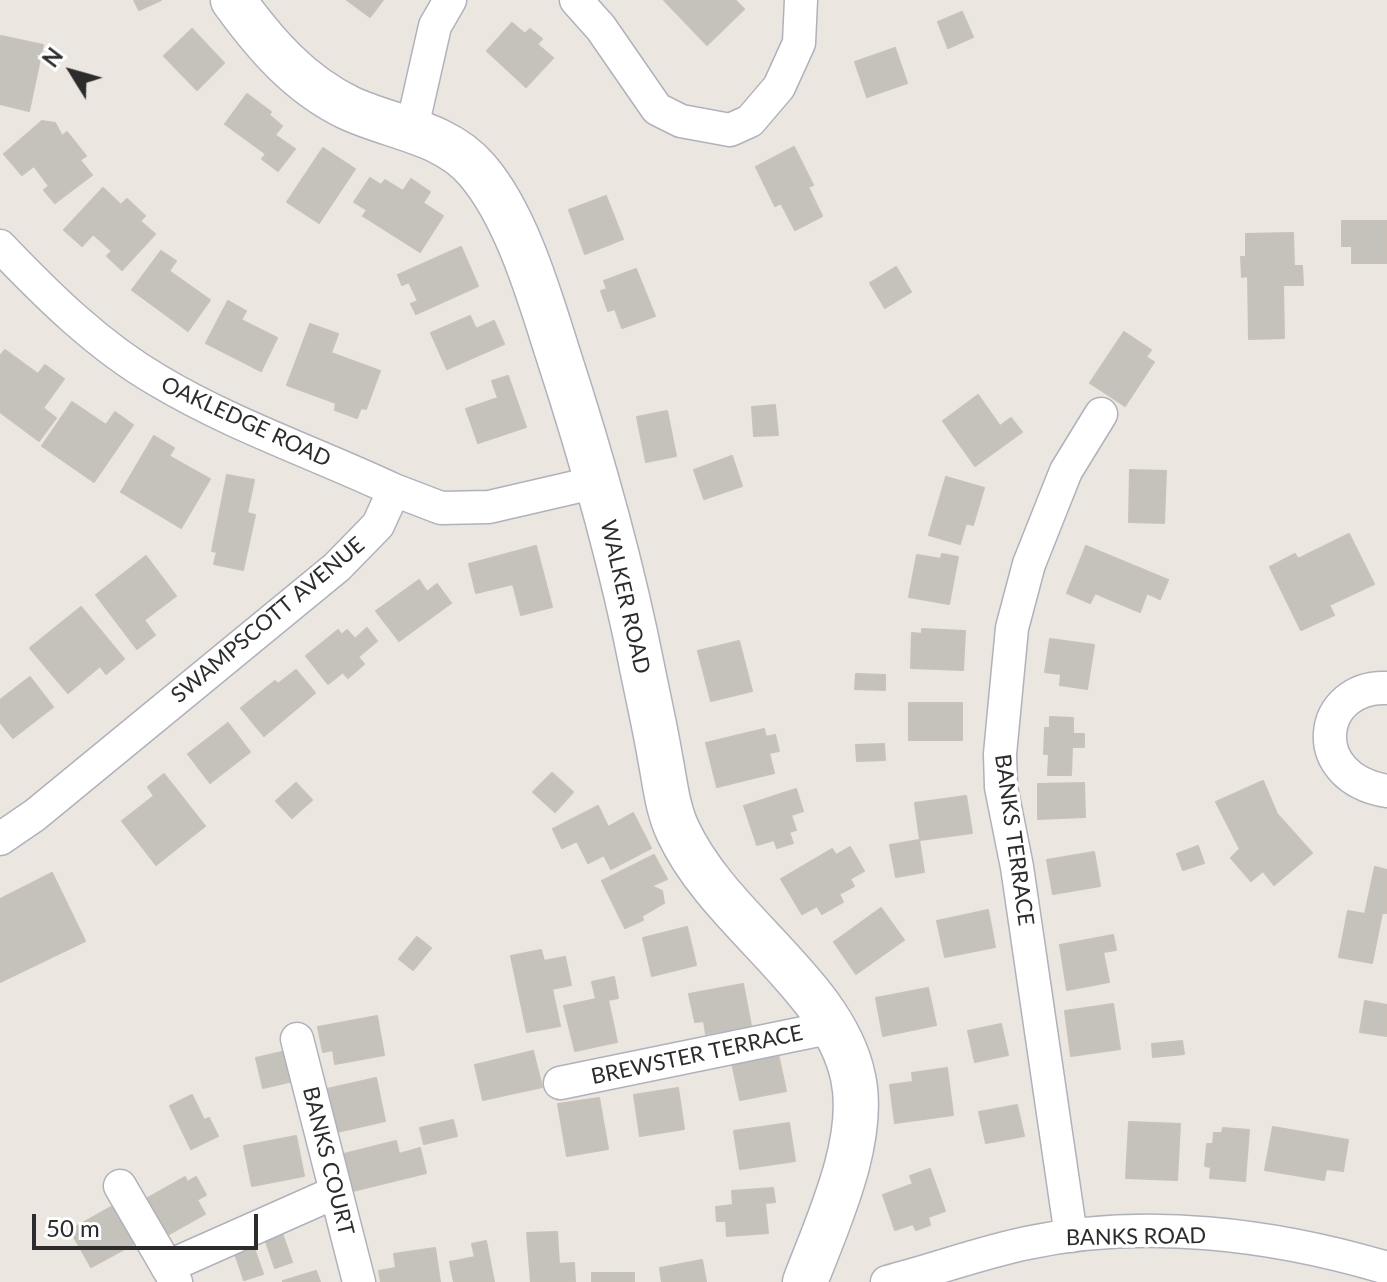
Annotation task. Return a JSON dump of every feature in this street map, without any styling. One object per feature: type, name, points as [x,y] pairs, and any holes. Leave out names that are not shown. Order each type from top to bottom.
[{"type":"street","name":"WALKER ROAD","points":[[233,0],[286,66],[311,86],[345,106],[411,132],[436,137],[477,170],[498,203],[544,311],[597,482],[629,600],[677,829],[714,891],[745,927],[780,959],[833,1027],[849,1059],[856,1106],[817,1279]]},
{"type":"street","points":[[411,132],[435,26],[450,0]]},
{"type":"street","points":[[576,0],[601,28],[657,109],[681,121],[730,130],[750,121],[779,87],[799,43],[801,0]]},
{"type":"street","name":"OAKLEDGE ROAD","points":[[0,246],[92,334],[154,379],[219,413],[394,490]]},
{"type":"street","name":"BANKS TERRACE","points":[[1071,1236],[1017,867],[1001,787],[1000,754],[1012,628],[1029,564],[1066,471],[1101,414]]},
{"type":"street","points":[[394,490],[441,508],[489,507],[597,482]]},
{"type":"street","name":"SWAMPSCOTT AVENUE","points":[[0,839],[47,805],[337,567],[378,525],[394,490]]},
{"type":"street","points":[[1387,688],[1364,690],[1346,702],[1333,720],[1330,741],[1336,762],[1350,779],[1387,791]]},
{"type":"street","name":"BREWSTER TERRACE","points":[[560,1083],[833,1027]]},
{"type":"street","name":"BANKS COURT","points":[[297,1039],[359,1282]]},
{"type":"street","points":[[120,1186],[172,1275],[336,1192]]},
{"type":"street","name":"BANKS ROAD","points":[[887,1282],[1026,1243],[1071,1236],[1150,1233],[1237,1236],[1339,1254],[1387,1268]]},
{"type":"building","points":[[134,0],[161,0],[139,10]]},
{"type":"building","points":[[347,0],[383,0],[370,17]]},
{"type":"building","points":[[664,0],[735,0],[744,9],[707,45]]},
{"type":"building","points":[[962,12],[973,37],[948,48],[938,22]]},
{"type":"building","points":[[512,23],[525,34],[530,29],[542,39],[537,44],[553,58],[526,87],[487,51]]},
{"type":"building","points":[[192,29],[224,63],[197,90],[164,56]]},
{"type":"building","points":[[1,36],[43,45],[29,111],[0,104]]},
{"type":"building","points":[[895,48],[907,83],[867,97],[855,62]]},
{"type":"building","points":[[247,94],[271,112],[269,115],[282,126],[275,135],[295,149],[278,171],[262,159],[266,154],[225,124]]},
{"type":"building","points":[[42,121],[55,123],[62,136],[67,132],[86,156],[80,160],[92,175],[55,203],[44,190],[49,186],[34,166],[22,175],[4,154]]},
{"type":"building","points":[[794,147],[813,185],[808,187],[822,216],[795,230],[781,203],[775,206],[756,167]]},
{"type":"building","points":[[323,148],[355,169],[319,223],[287,202]]},
{"type":"building","points":[[370,178],[381,185],[385,180],[403,191],[411,179],[430,192],[423,203],[443,216],[420,252],[363,216],[367,210],[354,202]]},
{"type":"building","points":[[103,188],[121,205],[127,199],[145,216],[140,221],[155,234],[122,270],[107,256],[112,251],[93,234],[82,246],[64,230]]},
{"type":"building","points":[[606,196],[623,239],[585,254],[569,210]]},
{"type":"building","points":[[1342,221],[1387,221],[1387,263],[1352,263],[1352,246],[1342,246]]},
{"type":"building","points":[[1293,233],[1294,266],[1302,266],[1303,285],[1283,285],[1284,338],[1249,339],[1248,276],[1242,277],[1241,257],[1246,257],[1246,234]]},
{"type":"building","points":[[461,247],[478,286],[416,314],[411,304],[418,301],[409,282],[402,285],[398,275]]},
{"type":"building","points":[[161,251],[176,261],[169,271],[210,300],[188,331],[132,290]]},
{"type":"building","points":[[896,267],[911,292],[885,308],[870,283]]},
{"type":"building","points":[[636,269],[655,316],[622,328],[615,309],[608,311],[601,291],[607,289],[604,281]]},
{"type":"building","points":[[228,301],[246,311],[241,320],[277,338],[261,371],[206,343]]},
{"type":"building","points":[[470,316],[476,329],[494,321],[504,344],[447,369],[431,333]]},
{"type":"building","points":[[310,324],[338,334],[331,353],[380,371],[366,409],[361,408],[357,418],[335,410],[336,403],[287,385]]},
{"type":"building","points":[[1124,332],[1151,350],[1146,357],[1154,362],[1125,406],[1090,383]]},
{"type":"building","points":[[5,350],[38,374],[45,365],[64,379],[43,408],[56,418],[39,441],[0,412],[0,356]]},
{"type":"building","points":[[508,376],[526,427],[478,443],[466,409],[498,398],[492,381]]},
{"type":"building","points":[[978,395],[1000,426],[1011,418],[1022,432],[975,466],[943,421]]},
{"type":"building","points":[[72,402],[106,425],[115,412],[133,425],[94,482],[42,446]]},
{"type":"building","points":[[775,405],[778,435],[754,436],[752,407]]},
{"type":"building","points":[[667,411],[676,456],[646,462],[637,417]]},
{"type":"building","points":[[154,436],[174,448],[169,456],[210,479],[181,528],[121,492]]},
{"type":"building","points":[[732,456],[742,486],[704,499],[694,470]]},
{"type":"building","points":[[1130,470],[1166,471],[1164,523],[1129,522]]},
{"type":"building","points":[[227,475],[254,480],[247,513],[255,515],[243,570],[214,564],[217,552],[212,551]]},
{"type":"building","points":[[946,477],[984,488],[973,525],[966,523],[960,544],[929,535]]},
{"type":"building","points":[[1349,534],[1374,584],[1329,605],[1334,615],[1301,630],[1270,567],[1295,554],[1298,559]]},
{"type":"building","points":[[536,546],[552,607],[521,615],[513,584],[476,593],[469,564]]},
{"type":"building","points":[[1086,546],[1168,580],[1160,599],[1147,593],[1140,612],[1095,593],[1090,603],[1067,593]]},
{"type":"building","points":[[942,554],[958,557],[949,604],[909,597],[917,555],[941,559]]},
{"type":"building","points":[[146,556],[176,596],[144,620],[155,635],[137,649],[96,595]]},
{"type":"building","points":[[419,580],[427,592],[437,584],[451,603],[399,641],[376,611]]},
{"type":"building","points":[[81,607],[124,659],[106,674],[100,666],[68,693],[30,648]]},
{"type":"building","points":[[367,628],[377,641],[358,657],[364,664],[348,678],[343,672],[328,684],[306,656],[338,630],[342,635],[347,630],[355,639]]},
{"type":"building","points":[[922,629],[965,631],[963,670],[911,668],[912,633],[922,634]]},
{"type":"building","points":[[1050,639],[1094,645],[1087,689],[1060,685],[1061,674],[1045,672]]},
{"type":"building","points":[[739,641],[752,691],[711,701],[698,651]]},
{"type":"building","points":[[296,670],[315,693],[264,736],[241,708],[275,681],[278,684]]},
{"type":"building","points":[[856,674],[885,675],[885,690],[855,689]]},
{"type":"building","points":[[30,677],[53,707],[13,738],[0,722],[0,700]]},
{"type":"building","points":[[909,703],[962,703],[962,740],[909,740]]},
{"type":"building","points":[[1050,717],[1073,718],[1073,734],[1084,734],[1084,747],[1072,747],[1071,775],[1048,775],[1049,754],[1044,754],[1045,728],[1050,728]]},
{"type":"building","points":[[228,723],[250,752],[210,783],[188,754]]},
{"type":"building","points":[[764,729],[766,737],[775,735],[779,751],[769,753],[774,773],[717,787],[706,743]]},
{"type":"building","points":[[884,744],[885,760],[857,761],[856,745]]},
{"type":"building","points":[[552,773],[573,792],[555,812],[533,792]]},
{"type":"building","points":[[164,774],[205,826],[156,865],[122,821],[154,796],[148,787]]},
{"type":"building","points":[[1263,781],[1277,814],[1312,853],[1274,885],[1263,871],[1251,881],[1231,858],[1240,849],[1216,802]]},
{"type":"building","points":[[296,783],[312,800],[292,818],[276,801]]},
{"type":"building","points":[[1084,783],[1085,817],[1038,819],[1038,784]]},
{"type":"building","points":[[796,789],[803,811],[791,815],[796,830],[789,832],[793,843],[777,848],[774,840],[757,845],[744,806]]},
{"type":"building","points":[[966,796],[972,833],[920,840],[915,803]]},
{"type":"building","points":[[598,806],[608,827],[633,813],[651,848],[611,869],[604,855],[588,863],[577,841],[562,848],[553,829]]},
{"type":"building","points":[[919,840],[924,872],[896,877],[890,845]]},
{"type":"building","points":[[1198,846],[1204,863],[1183,870],[1177,854]]},
{"type":"building","points":[[850,847],[864,871],[850,879],[854,886],[839,894],[843,902],[822,914],[817,906],[802,914],[781,879],[832,849],[836,855]]},
{"type":"building","points":[[1094,852],[1100,886],[1053,894],[1047,860]]},
{"type":"building","points":[[654,855],[667,879],[651,886],[662,891],[664,903],[642,916],[643,920],[625,928],[602,881]]},
{"type":"building","points":[[1375,867],[1387,870],[1387,913],[1382,913],[1372,963],[1339,957],[1348,911],[1365,914]]},
{"type":"building","points":[[52,873],[85,941],[0,982],[0,899]]},
{"type":"building","points":[[881,908],[904,940],[856,974],[834,942]]},
{"type":"building","points":[[988,910],[995,947],[945,957],[937,921]]},
{"type":"building","points":[[687,927],[696,965],[652,976],[643,938]]},
{"type":"building","points":[[1113,935],[1116,950],[1103,952],[1109,982],[1067,990],[1060,945]]},
{"type":"building","points":[[417,937],[431,948],[413,970],[399,959]]},
{"type":"building","points":[[541,950],[544,961],[565,957],[571,985],[552,989],[560,1026],[527,1032],[511,956]]},
{"type":"building","points":[[614,977],[618,998],[608,1000],[617,1042],[575,1051],[564,1006],[596,999],[592,982]]},
{"type":"building","points":[[743,984],[751,1026],[706,1034],[704,1021],[695,1022],[689,994]]},
{"type":"building","points":[[928,988],[936,1025],[883,1036],[876,998]]},
{"type":"building","points":[[1365,1001],[1387,1005],[1387,1036],[1360,1032]]},
{"type":"building","points":[[1113,1004],[1120,1049],[1071,1056],[1065,1011]]},
{"type":"building","points":[[377,1016],[384,1055],[335,1064],[333,1050],[323,1052],[318,1027]]},
{"type":"building","points":[[1001,1024],[1008,1055],[975,1062],[968,1031]]},
{"type":"building","points":[[1182,1041],[1184,1054],[1153,1057],[1152,1044]]},
{"type":"building","points":[[286,1051],[293,1081],[263,1088],[256,1058]]},
{"type":"building","points":[[533,1051],[542,1087],[483,1100],[475,1065]]},
{"type":"building","points":[[778,1054],[786,1091],[740,1100],[732,1063]]},
{"type":"building","points":[[947,1068],[953,1115],[895,1123],[890,1085],[913,1082],[912,1073]]},
{"type":"building","points":[[376,1078],[385,1121],[337,1132],[327,1089]]},
{"type":"building","points":[[678,1088],[684,1129],[640,1136],[634,1095]]},
{"type":"building","points":[[192,1095],[204,1120],[209,1118],[218,1136],[191,1149],[170,1106]]},
{"type":"building","points":[[599,1098],[608,1149],[567,1156],[558,1104]]},
{"type":"building","points":[[1017,1105],[1024,1136],[986,1143],[979,1112]]},
{"type":"building","points":[[453,1120],[457,1136],[424,1144],[420,1128]]},
{"type":"building","points":[[1129,1122],[1180,1124],[1177,1180],[1126,1178]]},
{"type":"building","points":[[789,1123],[795,1161],[740,1169],[734,1131]]},
{"type":"building","points":[[1273,1127],[1348,1140],[1343,1171],[1326,1169],[1324,1180],[1265,1170]]},
{"type":"building","points":[[1223,1128],[1249,1130],[1245,1181],[1210,1178],[1211,1167],[1205,1166],[1207,1144],[1213,1144],[1214,1133],[1222,1133]]},
{"type":"building","points":[[296,1136],[304,1176],[252,1186],[244,1146]]},
{"type":"building","points":[[396,1141],[399,1154],[420,1148],[426,1173],[353,1191],[344,1154]]},
{"type":"building","points":[[930,1169],[945,1211],[928,1217],[930,1225],[916,1230],[913,1224],[895,1230],[883,1195],[913,1184],[910,1176]]},
{"type":"building","points":[[185,1177],[187,1182],[196,1177],[206,1195],[197,1200],[205,1214],[164,1237],[144,1200]]},
{"type":"building","points":[[773,1188],[775,1202],[765,1203],[768,1233],[727,1236],[726,1221],[717,1221],[716,1207],[733,1205],[732,1191]]},
{"type":"building","points":[[118,1203],[139,1241],[91,1267],[70,1230]]},
{"type":"building","points":[[557,1232],[559,1264],[574,1263],[575,1282],[531,1282],[527,1233]]},
{"type":"building","points":[[282,1233],[292,1262],[275,1268],[265,1239]]},
{"type":"building","points":[[486,1241],[494,1282],[454,1282],[450,1262],[475,1257],[472,1244]]},
{"type":"building","points":[[253,1245],[263,1274],[244,1280],[234,1251]]},
{"type":"building","points":[[435,1248],[440,1282],[381,1282],[379,1271],[396,1268],[394,1254]]},
{"type":"building","points":[[702,1260],[706,1282],[662,1282],[660,1268]]},
{"type":"building","points":[[316,1271],[320,1282],[283,1282],[283,1281]]},
{"type":"building","points":[[592,1273],[634,1273],[634,1282],[592,1282]]}]
